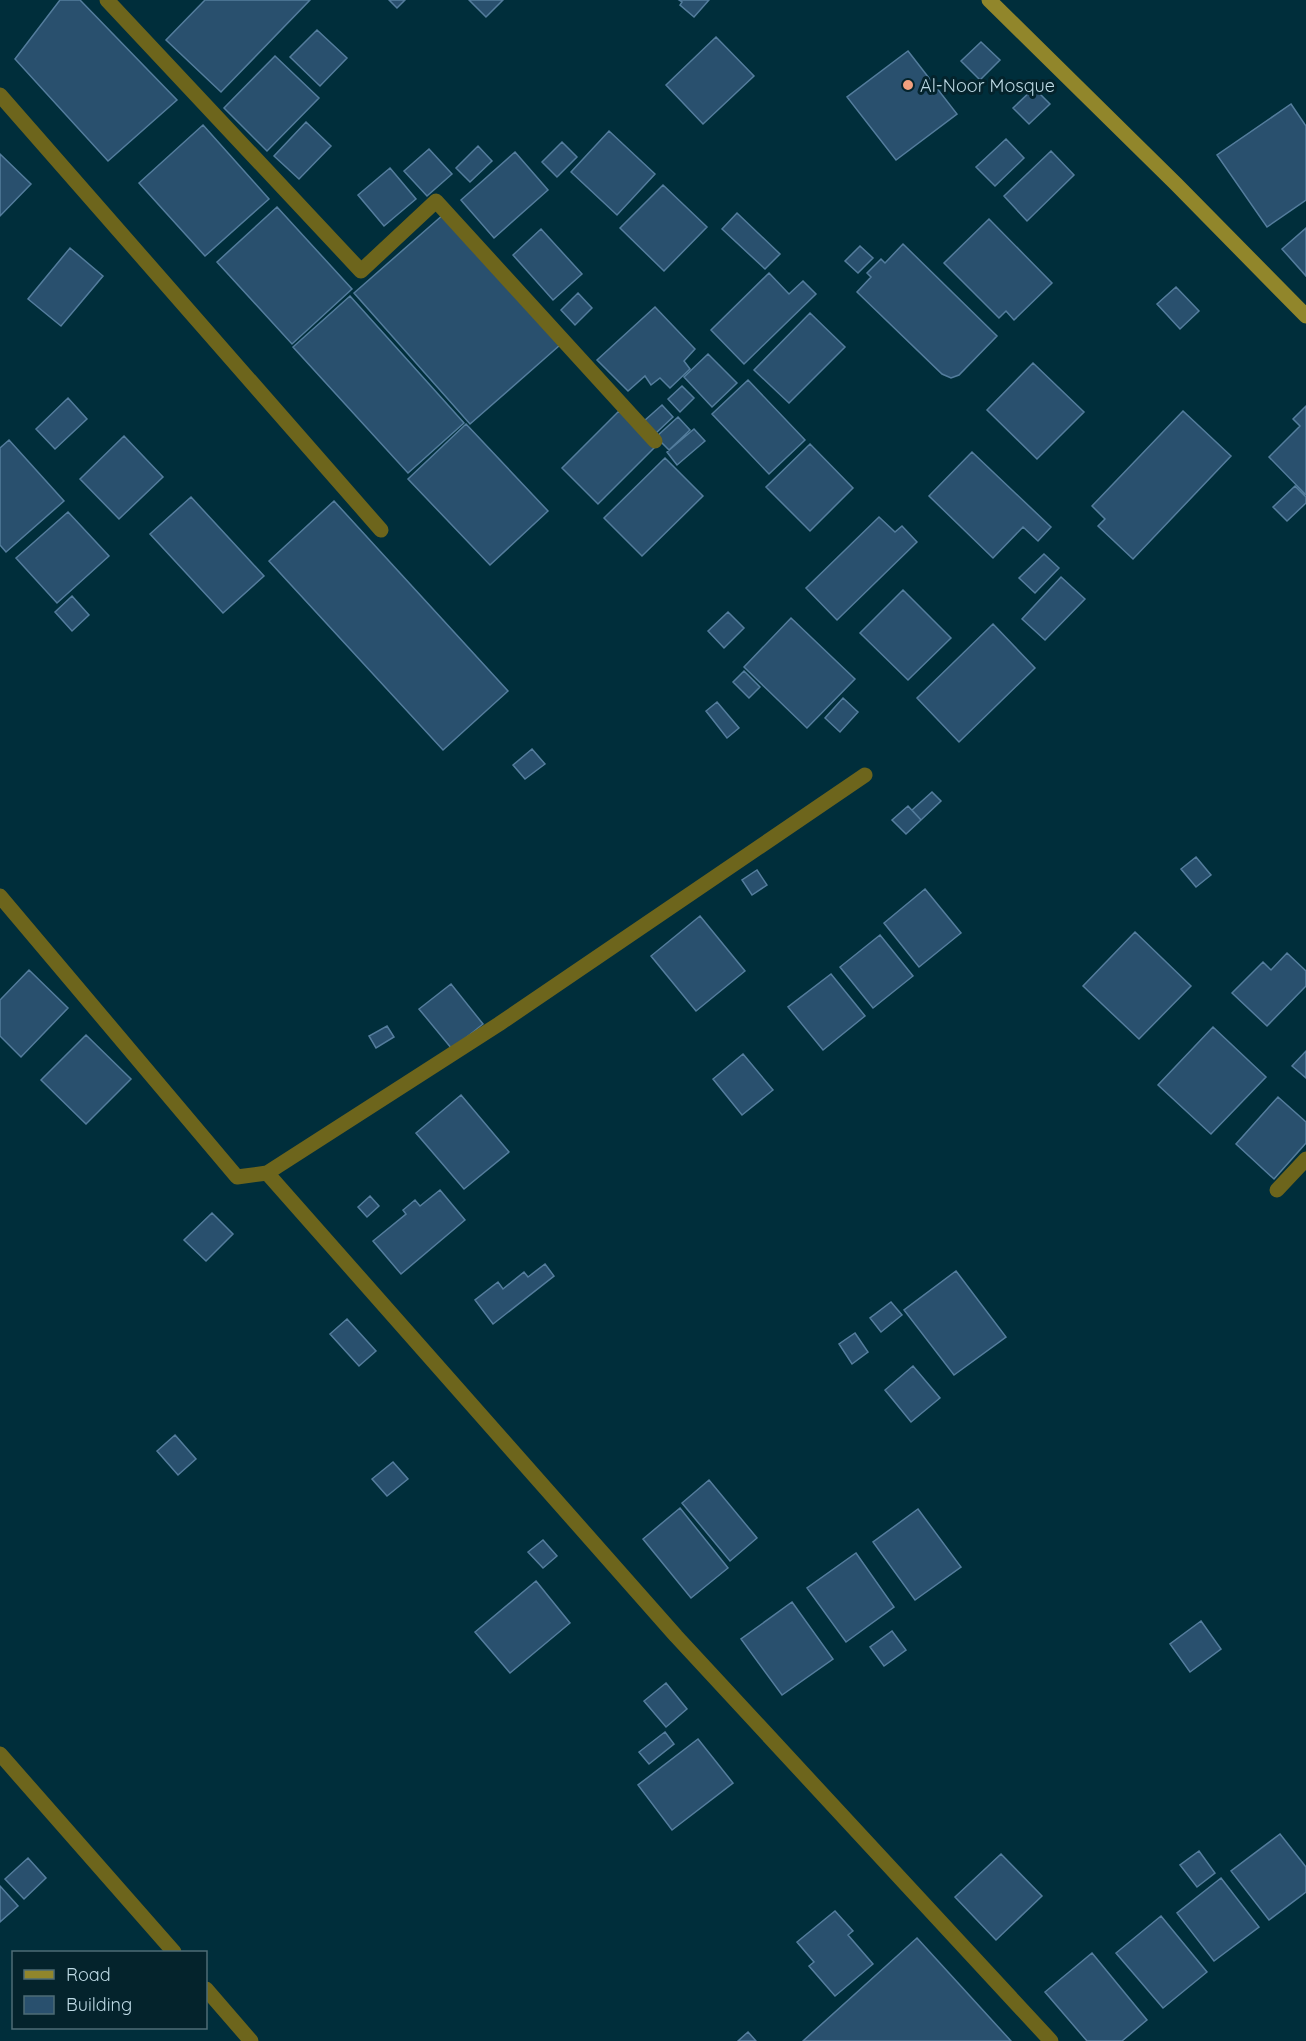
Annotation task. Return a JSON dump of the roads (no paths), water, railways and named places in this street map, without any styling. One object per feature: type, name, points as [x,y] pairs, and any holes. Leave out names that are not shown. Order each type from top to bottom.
[{"type":"main road","points":[[989,0],[1306,316]]},
{"type":"lane","points":[[107,0],[361,271],[436,201],[654,441]]},
{"type":"lane","points":[[0,95],[381,530]]},
{"type":"lane","points":[[0,896],[237,1177],[267,1173],[499,1024],[865,775]]},
{"type":"lane","points":[[1277,1190],[1306,1159]]},
{"type":"lane","points":[[267,1173],[676,1636],[1051,2041]]},
{"type":"lane","points":[[0,1754],[172,1951]]},
{"type":"lane","points":[[207,1990],[251,2041]]},
{"type":"place","name":"Al-Noor Mosque","points":[[908,85]]}]
